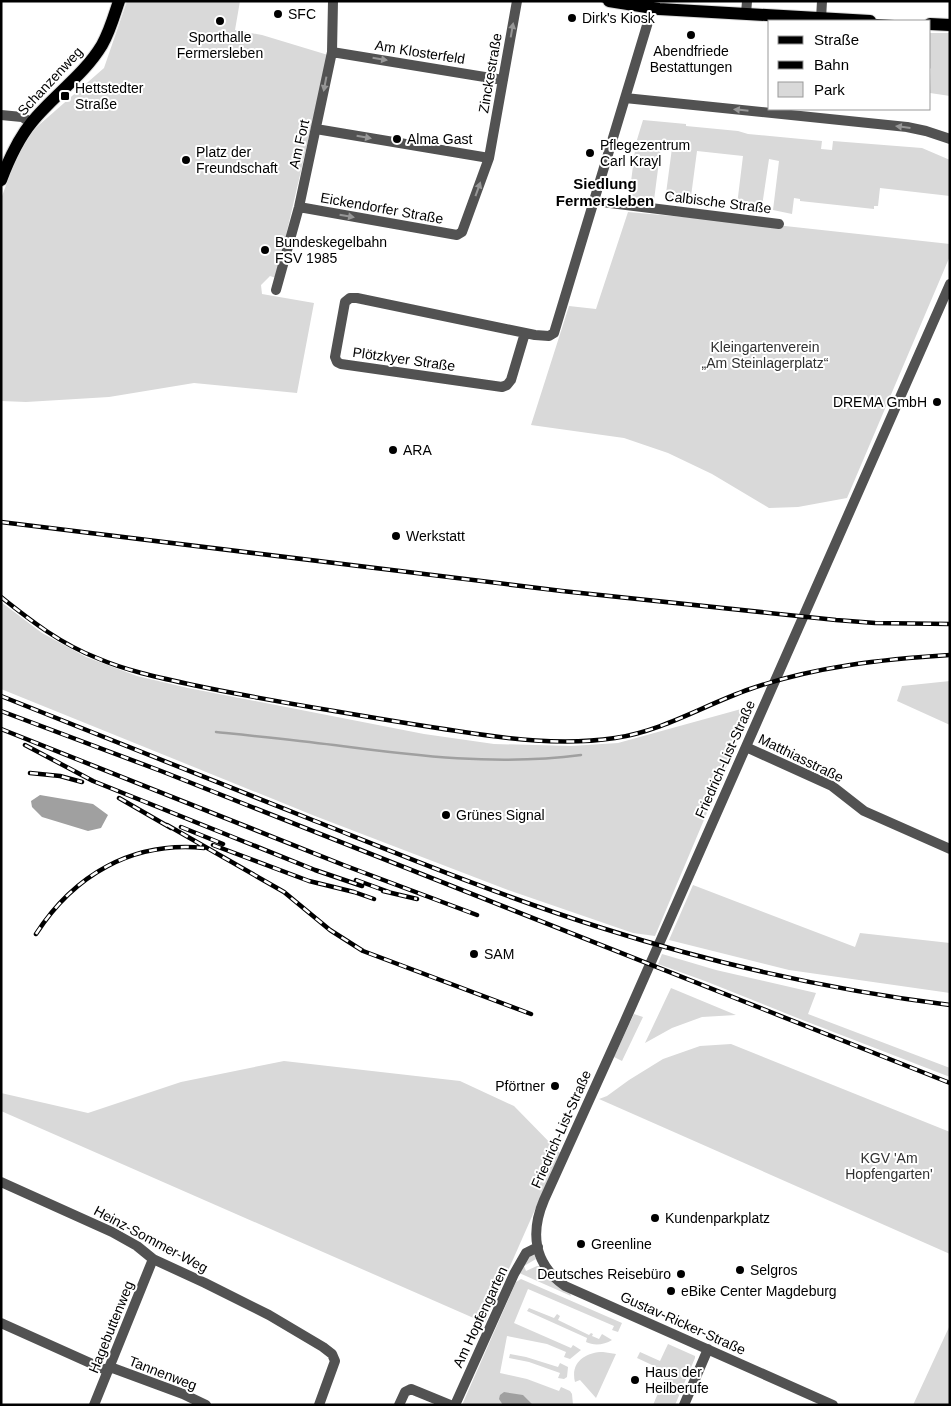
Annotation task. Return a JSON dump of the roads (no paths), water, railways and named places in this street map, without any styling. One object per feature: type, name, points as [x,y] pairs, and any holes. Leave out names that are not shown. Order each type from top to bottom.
[{"type":"main road","name":"Schanzenweg","points":[[1,180],[14,150],[32,123],[93,59],[107,35],[119,1]]},
{"type":"main road","points":[[609,1],[650,8],[746,8],[820,19],[845,20]]},
{"type":"main road","points":[[931,24],[950,25]]},
{"type":"street","name":"Am Fort","points":[[276,290],[298,207],[332,52],[333,1]]},
{"type":"street","name":"Zinckestraße","points":[[460,234],[488,158],[517,1]]},
{"type":"street","points":[[820,19],[822,1]]},
{"type":"street","points":[[594,201],[648,22],[650,8]]},
{"type":"street","name":"Am Klosterfeld","points":[[332,52],[503,80]]},
{"type":"street","points":[[625,98],[907,128],[926,131],[950,139]]},
{"type":"street","points":[[1,114],[22,117],[32,123]]},
{"type":"street","points":[[316,129],[488,158]]},
{"type":"street","name":"Calbische Straße","points":[[594,201],[779,224]]},
{"type":"street","name":"Plötzkyer Straße","points":[[524,332],[511,380],[502,387],[340,364],[335,357],[345,302],[350,298],[357,298],[524,332],[535,335],[549,336],[554,333],[594,201]]},
{"type":"street","name":"Eickendorfer Straße","points":[[298,207],[460,234]]},
{"type":"street","name":"Friedrich-List-Straße","points":[[538,1247],[536,1230],[541,1208],[950,284]]},
{"type":"street","name":"Matthiasstraße","points":[[746,747],[832,786],[867,812],[950,849]]},
{"type":"street","name":"Heinz-Sommer-Weg","points":[[1,1182],[112,1232],[137,1246],[152,1259],[277,1319],[323,1347],[335,1358],[332,1372],[318,1405]]},
{"type":"street","name":"Gustav-Ricker-Straße","points":[[538,1247],[548,1269],[565,1286],[834,1405]]},
{"type":"street","name":"Am Hopfengarten","points":[[455,1405],[514,1274],[526,1253],[538,1247]]},
{"type":"street","name":"Hagebuttenweg","points":[[94,1405],[152,1259]]},
{"type":"street","name":"Tannenweg","points":[[1,1323],[109,1369],[183,1394],[206,1405]]},
{"type":"street","points":[[684,1405],[708,1350]]},
{"type":"street","points":[[399,1405],[405,1392],[409,1390],[415,1390],[450,1405]]},
{"type":"waterway","points":[[216,732],[396,753],[488,760],[519,760],[581,755]]},
{"type":"tram line","points":[[598,1],[626,6]]},
{"type":"tram line","points":[[619,1],[660,7],[886,20]]},
{"type":"tram line","points":[[931,23],[950,24]]},
{"type":"railway","points":[[1,522],[562,591],[836,620],[875,623],[950,624]]},
{"type":"railway","points":[[1,597],[35,623],[71,646],[108,663],[144,674],[264,699],[411,724],[516,739],[575,741],[633,735],[667,724],[733,695],[774,681],[848,665],[950,655]]},
{"type":"railway","points":[[1,696],[418,862],[565,916],[687,953],[774,974],[862,992],[950,1005]]},
{"type":"railway","points":[[1,711],[161,771],[950,1083]]},
{"type":"railway","points":[[1,729],[346,866],[477,915]]},
{"type":"railway","points":[[25,745],[93,781],[315,870],[362,886]]},
{"type":"railway","points":[[30,773],[60,776],[82,782]]},
{"type":"railway","points":[[119,798],[171,828]]},
{"type":"railway","points":[[167,825],[284,892],[330,930],[363,951],[531,1014]]},
{"type":"railway","points":[[181,827],[223,844]]},
{"type":"railway","points":[[213,845],[309,881],[374,899]]},
{"type":"railway","points":[[36,934],[51,913],[68,895],[87,879],[107,866],[153,850],[178,847],[204,848]]},
{"type":"railway","points":[[356,880],[389,892]]},
{"type":"railway","points":[[383,891],[417,899]]},
{"type":"place","name":"SFC","points":[[278,14]]},
{"type":"place","name":"Dirk's Kiosk","points":[[572,18]]},
{"type":"place","name":"Sporthalle Fermersleben","points":[[220,21]]},
{"type":"place","name":"Abendfriede Bestattungen","points":[[691,35]]},
{"type":"place","name":"Hettstedter Straße","points":[[65,96]]},
{"type":"place","name":"Alma Gast","points":[[397,139]]},
{"type":"place","name":"Pflegezentrum Carl Krayl","points":[[590,153]]},
{"type":"place","name":"Platz der Freundschaft","points":[[186,160]]},
{"type":"place","name":"Bundeskegelbahn FSV 1985","points":[[265,250]]},
{"type":"place","name":"DREMA GmbH","points":[[937,402]]},
{"type":"place","name":"ARA","points":[[393,450]]},
{"type":"place","name":"Werkstatt","points":[[396,536]]},
{"type":"place","name":"Grünes Signal","points":[[446,815]]},
{"type":"place","name":"SAM","points":[[474,954]]},
{"type":"place","name":"Pförtner","points":[[555,1086]]},
{"type":"place","name":"Kundenparkplatz","points":[[655,1218]]},
{"type":"place","name":"Greenline","points":[[581,1244]]},
{"type":"place","name":"Selgros","points":[[740,1270]]},
{"type":"place","name":"Deutsches Reisebüro","points":[[681,1274]]},
{"type":"place","name":"eBike Center Magdeburg","points":[[671,1291]]},
{"type":"place","name":"Haus der Heilberufe","points":[[635,1380]]},
{"type":"district","name":"Siedlung Fermersleben","points":[[605,192]]},
{"type":"park label","name":"Kleingartenverein „Am Steinlagerplatz“","points":[[765,356]]},
{"type":"park label","name":"KGV 'Am Hopfengarten'","points":[[889,1166]]}]
